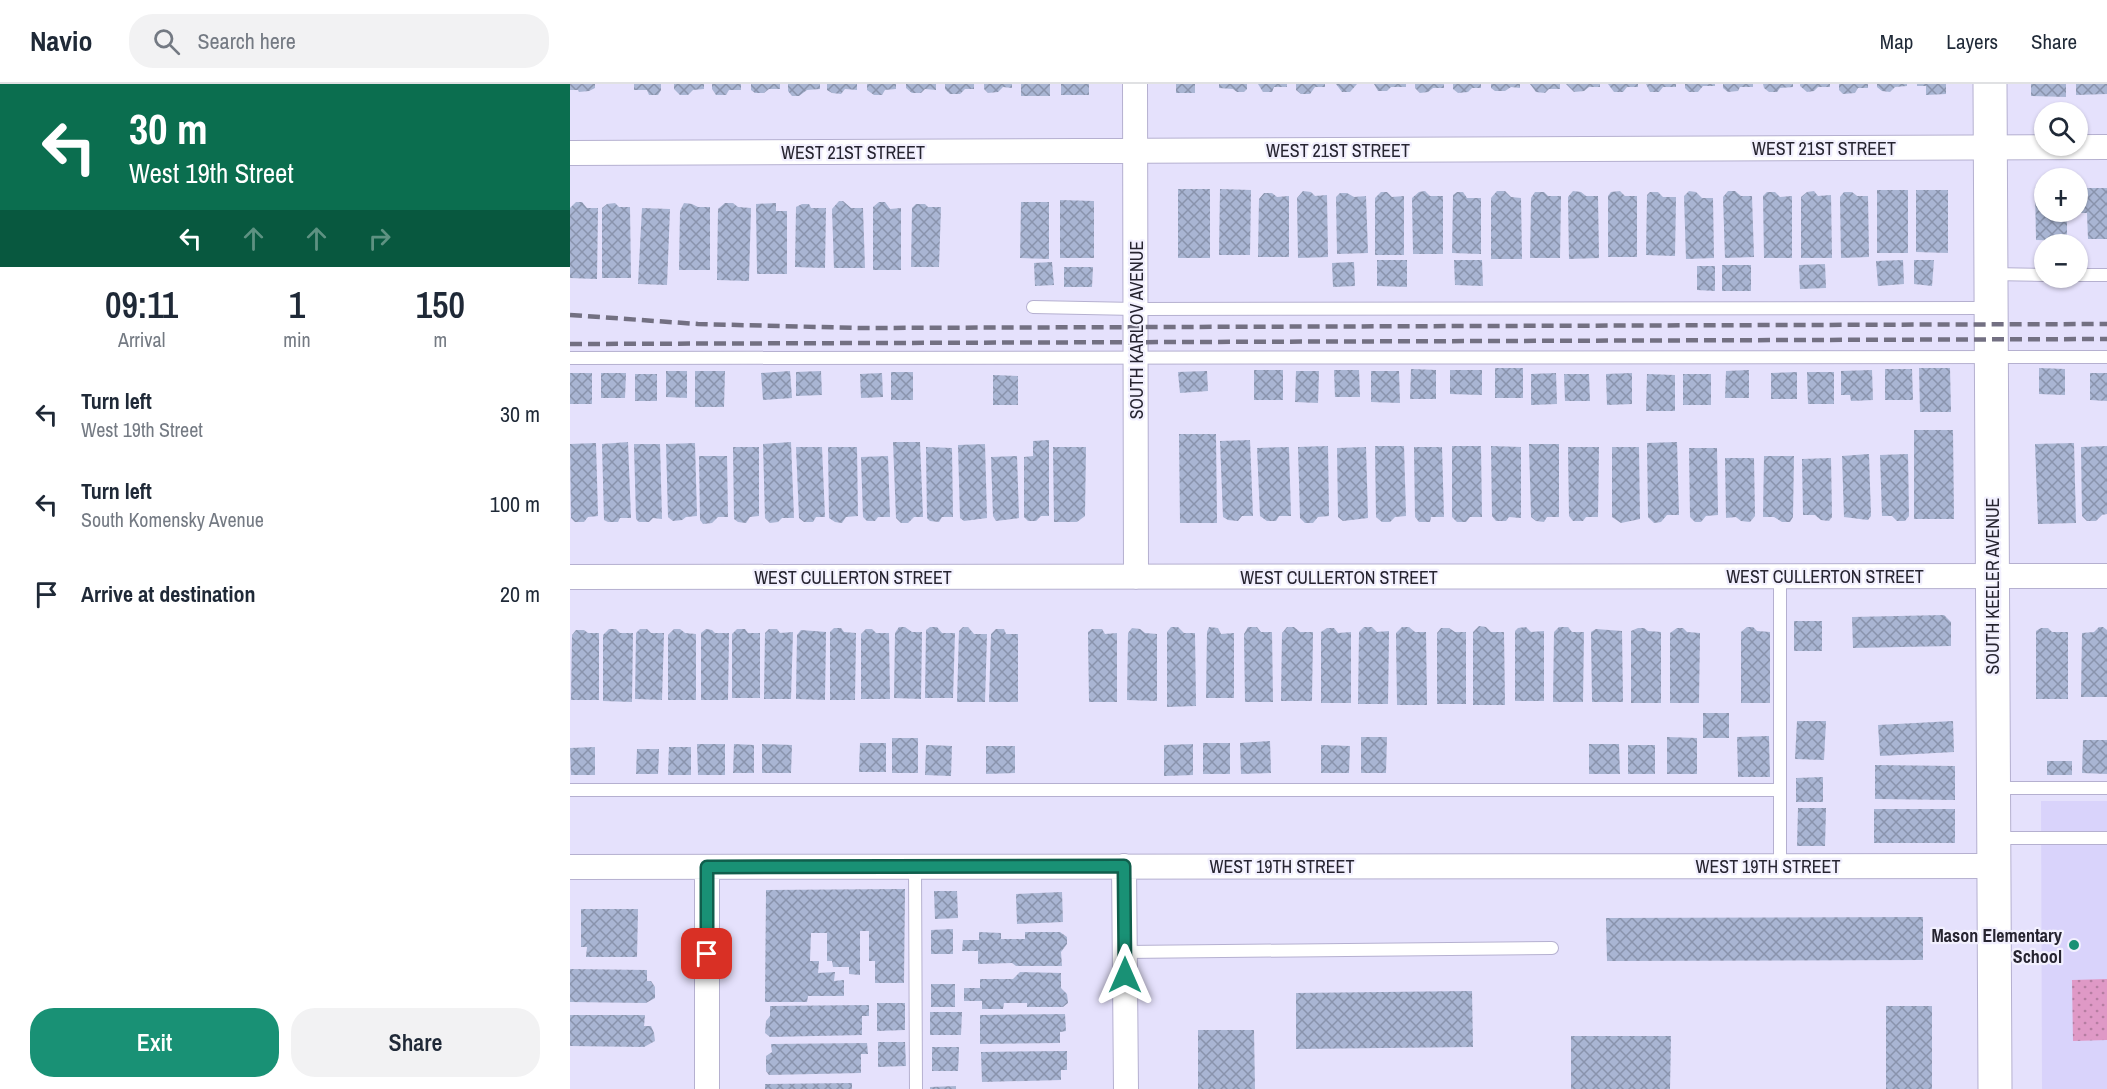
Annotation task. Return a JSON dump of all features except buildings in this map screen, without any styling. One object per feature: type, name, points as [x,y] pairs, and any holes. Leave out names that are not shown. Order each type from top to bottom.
[{"type":"street","name":"SOUTH KARLOV AVENUE","points":[[1135,84],[1136,577]]},
{"type":"street","name":"SOUTH KEELER AVENUE","points":[[1990,84],[1995,1089]]},
{"type":"street","name":"WEST 21ST STREET","points":[[570,153],[2107,147]]},
{"type":"street","name":"WEST CULLERTON STREET","points":[[570,577],[2107,576]]},
{"type":"street","name":"WEST 19TH STREET","points":[[570,867],[1780,867],[1994,852]]},
{"type":"street","points":[[1124,866],[1126,1089]]},
{"type":"street","points":[[707,867],[708,1089]]},
{"type":"lane","points":[[1991,274],[2034,275]]},
{"type":"lane","points":[[2088,275],[2107,275]]},
{"type":"lane","points":[[1033,307],[1136,309],[1991,308]]},
{"type":"lane","points":[[570,358],[2107,357]]},
{"type":"lane","points":[[1780,576],[1780,867]]},
{"type":"lane","points":[[1993,788],[2107,788]]},
{"type":"lane","points":[[570,790],[1780,790]]},
{"type":"lane","points":[[1994,852],[2107,838]]},
{"type":"lane","points":[[915,866],[916,1089]]},
{"type":"lane","points":[[1125,952],[1551,948]]},
{"type":"shaded area","name":"Mason Elementary School","points":[[2041,801],[2107,801],[2107,1089],[2042,1089]]},
{"type":"shaded area","points":[[2107,979],[2107,1040],[2073,1041],[2072,980]]},
{"type":"railway","points":[[570,315],[698,324],[859,328],[2107,324]]},
{"type":"railway","points":[[570,344],[2107,339]]},
{"type":"place","name":"Mason Elementary School","points":[[2074,945]]},
{"type":"route","points":[[707,954],[707,867],[1124,866],[1125,975]]}]
